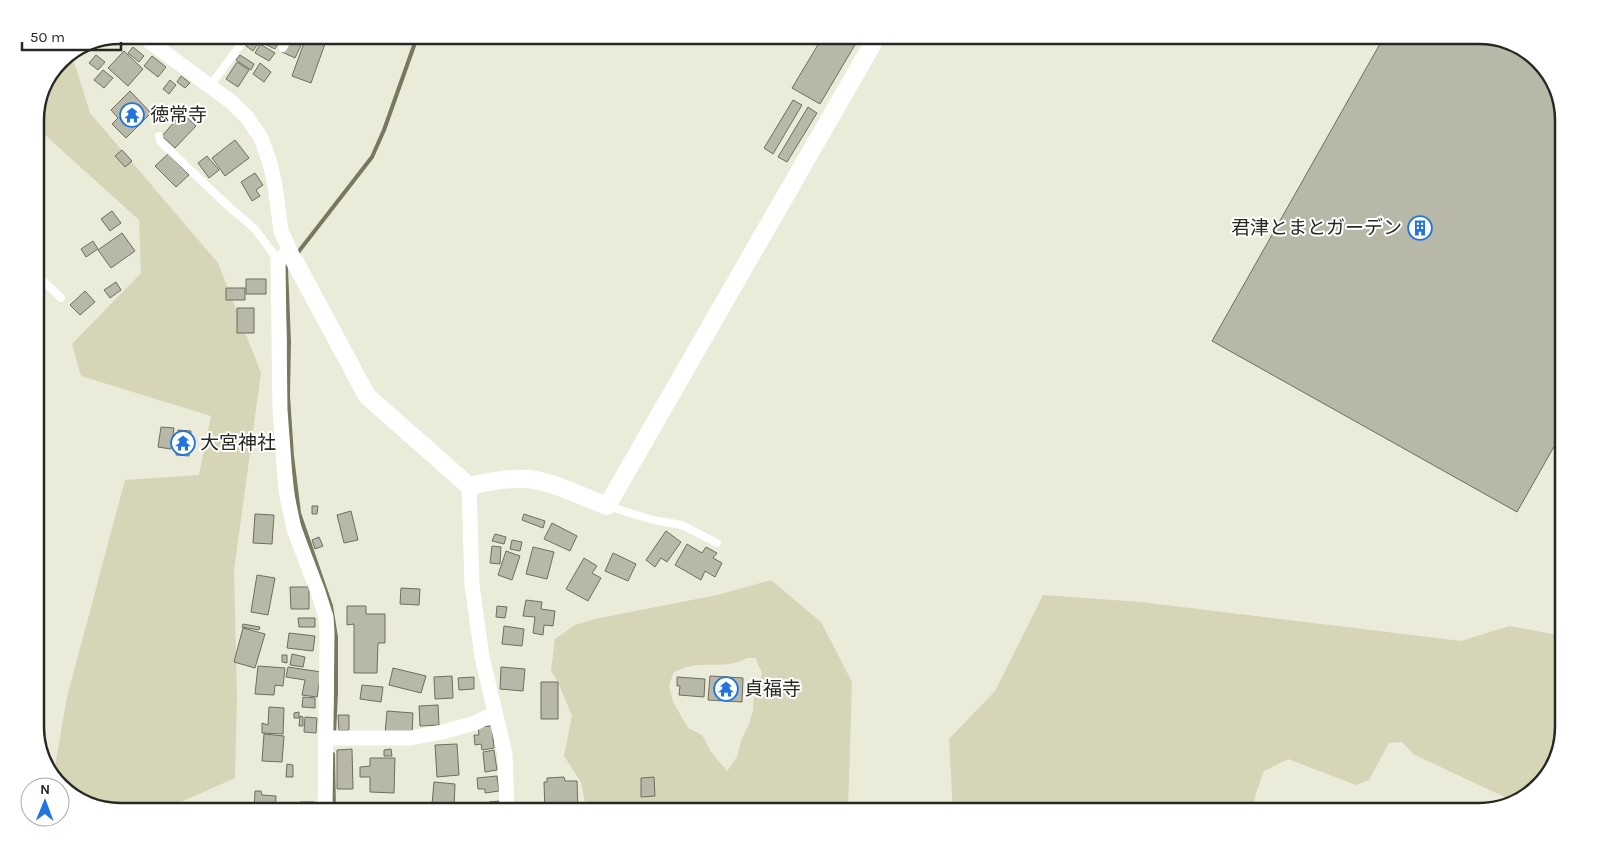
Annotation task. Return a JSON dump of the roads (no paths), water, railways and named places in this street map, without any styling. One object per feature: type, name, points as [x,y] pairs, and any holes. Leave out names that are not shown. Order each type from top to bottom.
[{"type":"street","points":[[152,44],[230,101],[246,116],[261,138],[270,163],[274,178],[281,231],[289,257],[367,396],[469,486],[472,585],[482,658],[505,754],[507,803]]},
{"type":"street","points":[[469,486],[495,481],[528,479],[553,485],[607,506],[873,44]]},
{"type":"street","points":[[289,257],[280,410],[286,491],[294,529],[326,617],[331,738],[327,803]]},
{"type":"street","points":[[331,738],[410,738],[475,723],[495,713]]},
{"type":"lane","points":[[210,86],[241,44]]},
{"type":"lane","points":[[159,136],[160,141],[227,205],[289,257]]},
{"type":"lane","points":[[44,282],[61,298]]},
{"type":"lane","points":[[607,506],[653,520],[682,525],[716,543]]},
{"type":"waterway","points":[[296,255],[372,157],[384,130],[415,44]]},
{"type":"waterway","points":[[290,262],[286,268],[289,342],[288,396],[292,456],[299,513],[331,606],[336,637],[334,735]]},
{"type":"waterway","points":[[333,754],[334,803]]},
{"type":"place","name":"徳常寺","points":[[132,115]]},
{"type":"place","name":"君津とまとガーデン","points":[[1420,228]]},
{"type":"place","name":"大宮神社","points":[[183,443]]},
{"type":"place","name":"貞福寺","points":[[726,689]]}]
